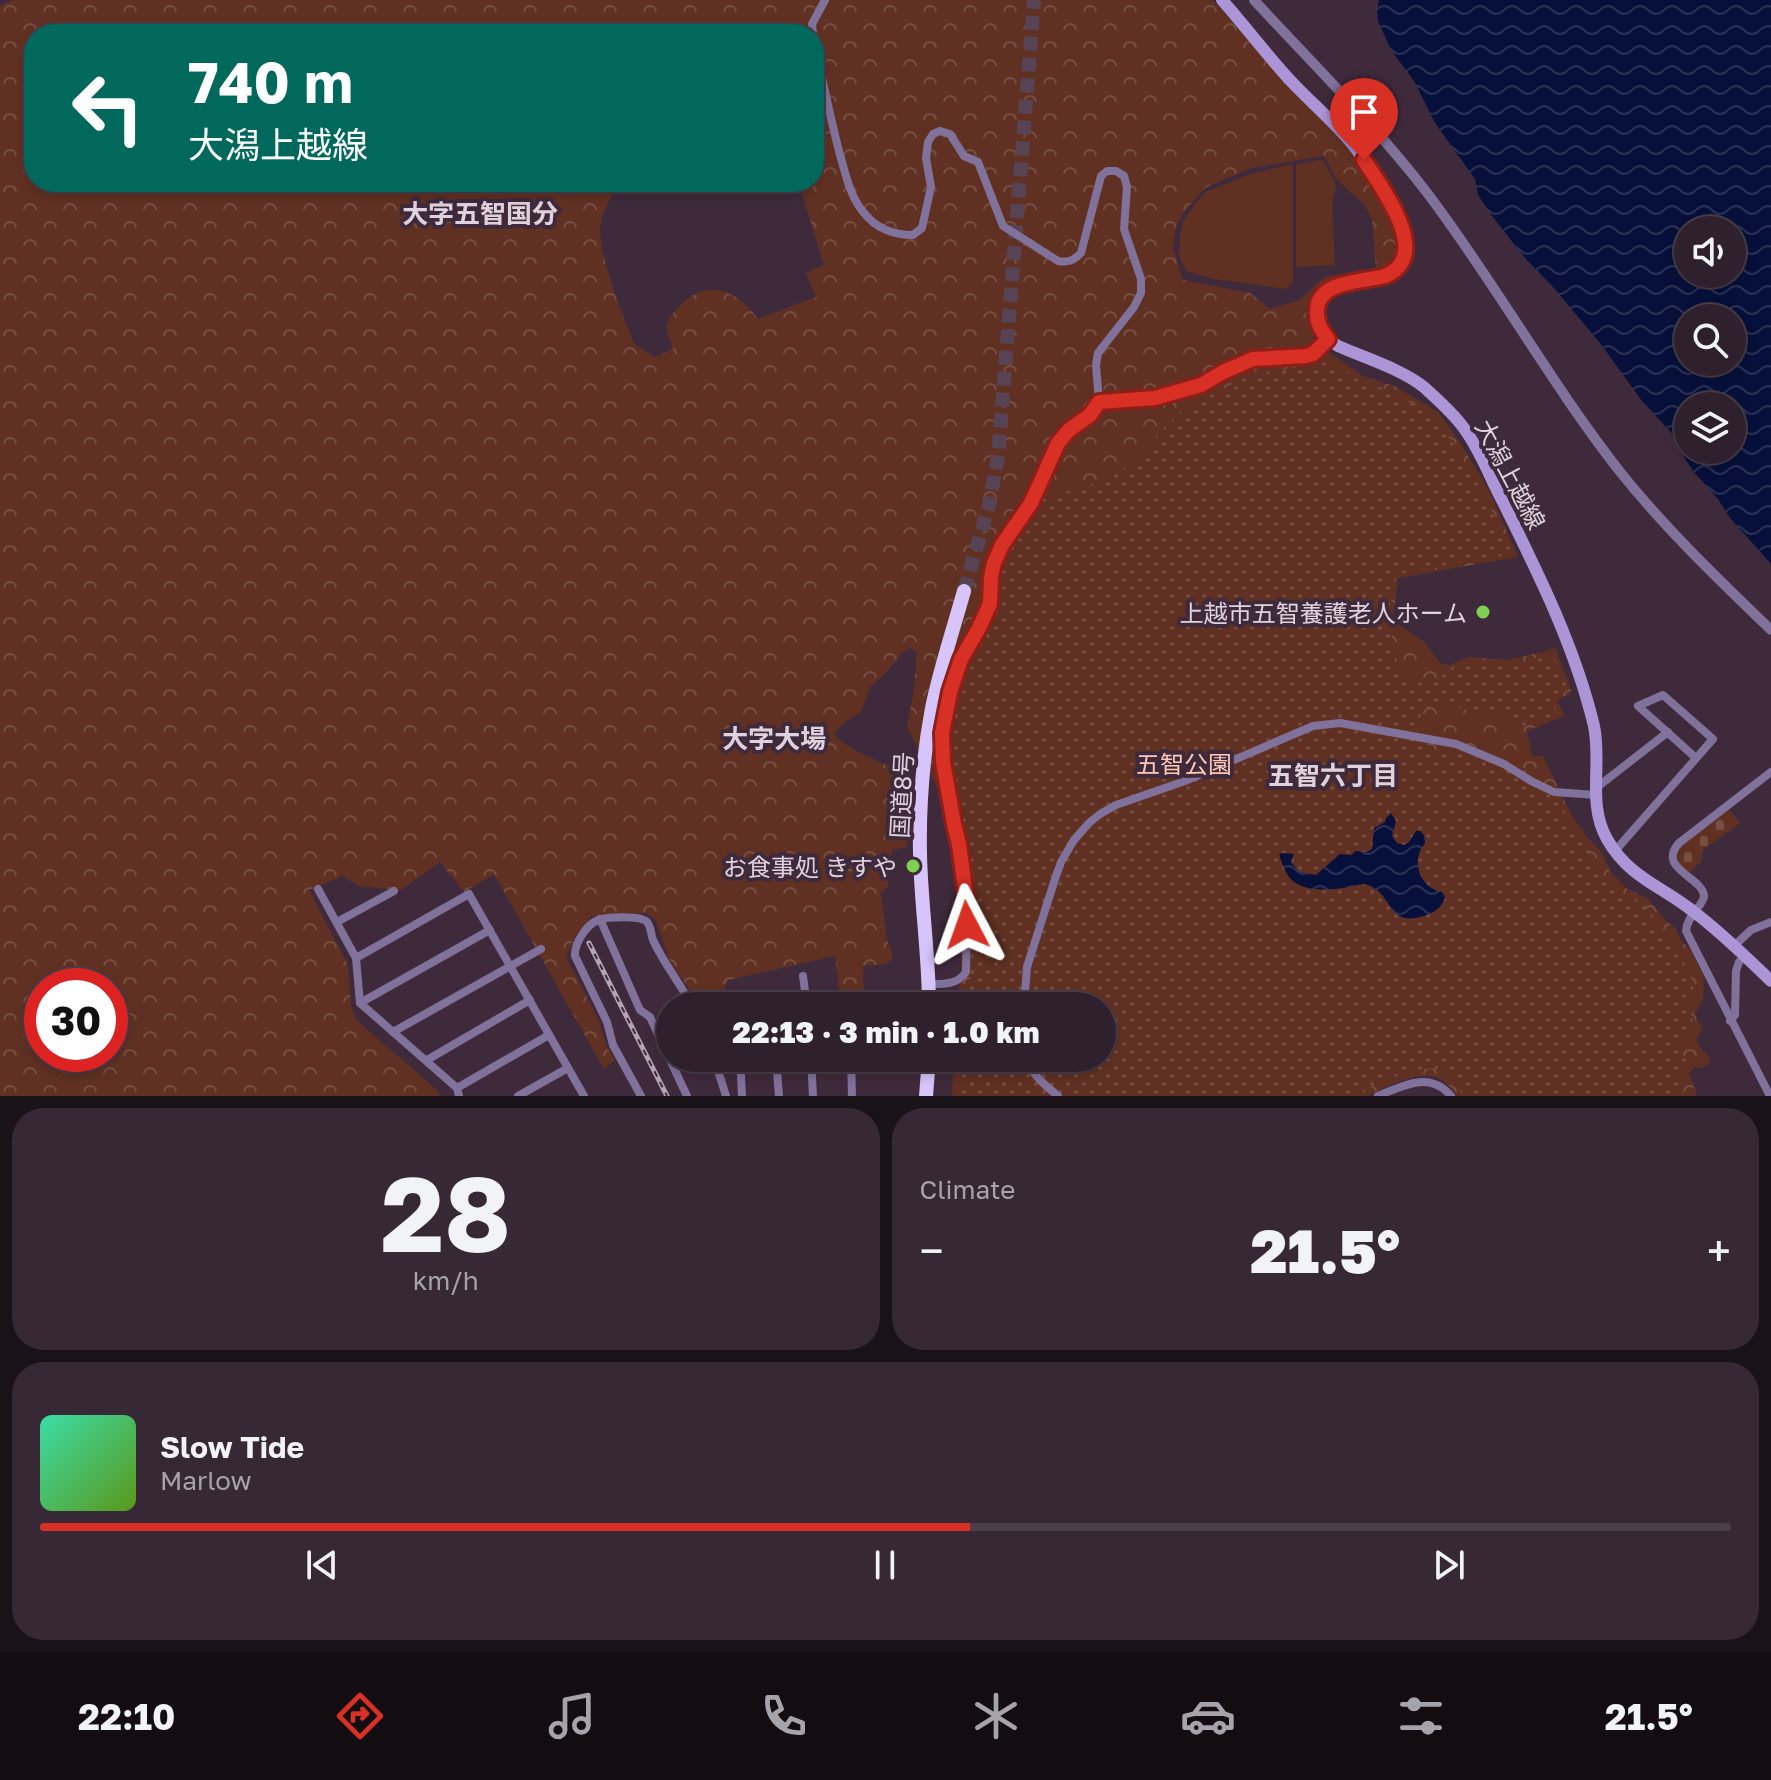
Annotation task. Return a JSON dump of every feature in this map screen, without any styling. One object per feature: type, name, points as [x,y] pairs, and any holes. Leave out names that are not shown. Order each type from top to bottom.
[{"type":"highway","name":"国道8号","points":[[929,992],[920,853],[926,752],[939,676],[964,591]]},
{"type":"highway","points":[[926,1096],[928,1072]]},
{"type":"main road","points":[[1222,0],[1290,80],[1353,144],[1376,179],[1405,237],[1403,264],[1392,273],[1338,285],[1319,299],[1318,325],[1328,339]]},
{"type":"main road","name":"大潟上越線","points":[[1328,339],[1415,380],[1464,428],[1545,587],[1563,629],[1593,726],[1597,754],[1596,792],[1607,839],[1630,870],[1693,911],[1735,945],[1771,981]]},
{"type":"street","points":[[812,24],[825,0]]},
{"type":"street","points":[[1254,0],[1368,122],[1428,194],[1621,472],[1671,530],[1771,630]]},
{"type":"street","points":[[824,85],[848,185],[866,216],[885,231],[913,235],[922,228],[931,187],[927,170],[928,142],[933,134],[940,131],[950,134],[964,156],[978,162],[1003,226],[1058,261],[1074,260],[1081,253],[1101,176],[1107,171],[1116,171],[1124,176],[1127,187],[1124,229],[1141,279],[1141,293],[1134,307],[1098,353],[1099,402],[1090,415],[1069,430],[1058,443],[1031,503],[1002,545],[991,577],[990,604],[955,673],[942,733],[943,762],[966,896],[966,972],[953,982],[929,984]]},
{"type":"street","points":[[1099,402],[1155,398],[1183,392],[1253,359],[1313,354],[1328,339]]},
{"type":"street","points":[[1615,851],[1713,739],[1663,695],[1638,706],[1696,758]]},
{"type":"street","points":[[1025,992],[1027,967],[1061,862],[1089,823],[1116,805],[1185,781],[1313,726],[1340,723],[1456,744],[1480,752],[1554,792],[1596,792],[1668,732]]},
{"type":"street","points":[[1770,1096],[1686,931],[1685,925],[1704,896],[1674,860],[1675,848],[1771,772]]},
{"type":"street","points":[[318,889],[356,958],[360,1003],[427,1060],[458,1092],[549,1035]]},
{"type":"street","points":[[337,922],[394,891]]},
{"type":"street","points":[[356,958],[469,894],[584,1096]]},
{"type":"street","points":[[641,1096],[613,1045],[607,1022],[574,950],[595,921],[630,917],[645,920],[667,967],[683,992]]},
{"type":"street","points":[[600,919],[640,1010],[650,1017],[687,1096]]},
{"type":"street","points":[[1735,945],[1751,930],[1771,922]]},
{"type":"street","points":[[360,1003],[490,930]]},
{"type":"street","points":[[393,1032],[541,949]]},
{"type":"street","points":[[1730,1021],[1735,1015],[1736,967],[1745,956]]},
{"type":"street","points":[[803,976],[805,992]]},
{"type":"street","points":[[427,1060],[530,1000]]},
{"type":"street","points":[[518,1096],[568,1068]]},
{"type":"street","points":[[718,1072],[726,1096]]},
{"type":"street","points":[[741,1072],[742,1096]]},
{"type":"street","points":[[777,1072],[779,1096]]},
{"type":"street","points":[[812,1072],[813,1096]]},
{"type":"street","points":[[851,1072],[852,1096]]},
{"type":"street","points":[[1033,1072],[1058,1096]]},
{"type":"street","points":[[1378,1096],[1414,1083],[1433,1082],[1451,1096]]},
{"type":"green space","points":[[12,0],[1213,0],[1296,95],[1345,143],[1374,186],[1398,231],[1400,256],[1395,265],[1380,273],[1327,281],[1317,290],[1306,311],[1313,330],[1313,341],[1363,376],[1394,386],[1438,412],[1488,488],[1518,557],[1398,578],[1393,618],[1423,641],[1441,664],[1450,665],[1469,657],[1507,660],[1555,647],[1572,693],[1557,700],[1564,716],[1527,731],[1532,756],[1543,756],[1572,816],[1601,852],[1610,871],[1627,889],[1647,898],[1675,928],[1703,975],[1703,999],[1695,1014],[1702,1028],[1697,1040],[1710,1058],[1709,1064],[1695,1067],[1689,1073],[1697,1096],[1457,1096],[1439,1078],[1424,1076],[1398,1082],[1368,1096],[952,1096],[953,1072],[1116,1072],[1116,992],[959,992],[962,890],[958,853],[946,805],[907,727],[917,652],[910,648],[870,687],[861,712],[834,733],[847,746],[912,779],[907,847],[892,850],[888,887],[881,893],[892,960],[885,964],[863,966],[864,992],[839,992],[835,956],[729,980],[725,992],[692,992],[671,964],[655,919],[646,913],[592,916],[576,935],[566,957],[615,1060],[604,1069],[494,874],[464,892],[440,862],[401,890],[359,886],[343,876],[309,890],[348,965],[355,1019],[440,1096],[0,1096],[0,6]],"holes":[[[1324,156],[1337,180],[1364,204],[1372,219],[1376,269],[1324,277],[1300,300],[1270,309],[1250,293],[1183,280],[1173,248],[1176,227],[1183,213],[1205,188],[1251,168]]]},
{"type":"green space","points":[[1324,161],[1336,186],[1332,202],[1335,265],[1296,267],[1296,165]]},
{"type":"green space","points":[[1293,164],[1293,281],[1287,289],[1214,279],[1186,271],[1179,255],[1183,221],[1206,192],[1253,173]]},
{"type":"green space","name":"五智公園","points":[[1324,356],[1360,381],[1387,390],[1426,411],[1441,425],[1478,483],[1513,554],[1397,574],[1389,622],[1398,666],[1410,682],[1426,683],[1439,679],[1455,665],[1471,662],[1500,666],[1553,654],[1568,690],[1554,698],[1557,716],[1521,726],[1508,715],[1496,711],[1478,715],[1437,702],[1422,711],[1416,731],[1425,744],[1443,752],[1466,753],[1492,764],[1534,772],[1560,805],[1608,883],[1620,894],[1633,897],[1649,911],[1690,973],[1693,989],[1684,999],[1694,1028],[1682,1043],[1687,1062],[1678,1070],[1684,1096],[1463,1096],[1443,1071],[1423,1069],[1372,1086],[1354,1096],[958,1096],[961,1072],[1116,1072],[1116,992],[970,992],[973,911],[966,858],[956,821],[946,736],[959,675],[995,603],[996,574],[1036,501],[1109,479],[1136,460],[1183,410],[1201,399],[1254,374],[1308,366]]},
{"type":"green space","points":[[1729,809],[1740,823],[1703,850],[1701,862],[1688,873],[1677,857],[1681,846]]},
{"type":"water","points":[[1379,0],[1771,0],[1771,564],[1689,464],[1746,464],[1746,392],[1674,392],[1674,436],[1642,401],[1600,343],[1492,216],[1478,195],[1475,179],[1435,123],[1414,81],[1391,50],[1378,21]]},
{"type":"water","points":[[1391,813],[1396,821],[1392,836],[1397,843],[1404,845],[1409,842],[1416,831],[1424,835],[1425,843],[1418,858],[1420,873],[1428,885],[1445,897],[1435,911],[1405,918],[1392,910],[1383,896],[1368,885],[1309,888],[1290,878],[1279,855],[1282,853],[1294,854],[1291,862],[1299,872],[1316,875],[1340,854],[1352,855],[1355,851],[1372,849],[1374,828],[1385,822]]},
{"type":"tunnel","points":[[964,591],[989,505],[998,457],[1034,0]]},
{"type":"railway","points":[[589,943],[667,1096]]},
{"type":"place","name":"上越市五智養護老人ホーム","points":[[1483,612]]},
{"type":"place","name":"お食事処 きすや","points":[[913,866]]},
{"type":"district","name":"大字五智国分","points":[[480,213]]},
{"type":"district","name":"大字大場","points":[[774,738]]},
{"type":"district","name":"五智六丁目","points":[[1333,775]]},
{"type":"route","points":[[967,925],[966,896],[943,762],[942,733],[955,673],[990,604],[991,577],[1002,545],[1031,503],[1058,443],[1069,430],[1087,418],[1099,402],[1155,398],[1183,392],[1253,359],[1313,354],[1328,339],[1318,325],[1319,299],[1338,285],[1385,276],[1403,264],[1405,237],[1364,160]]}]
